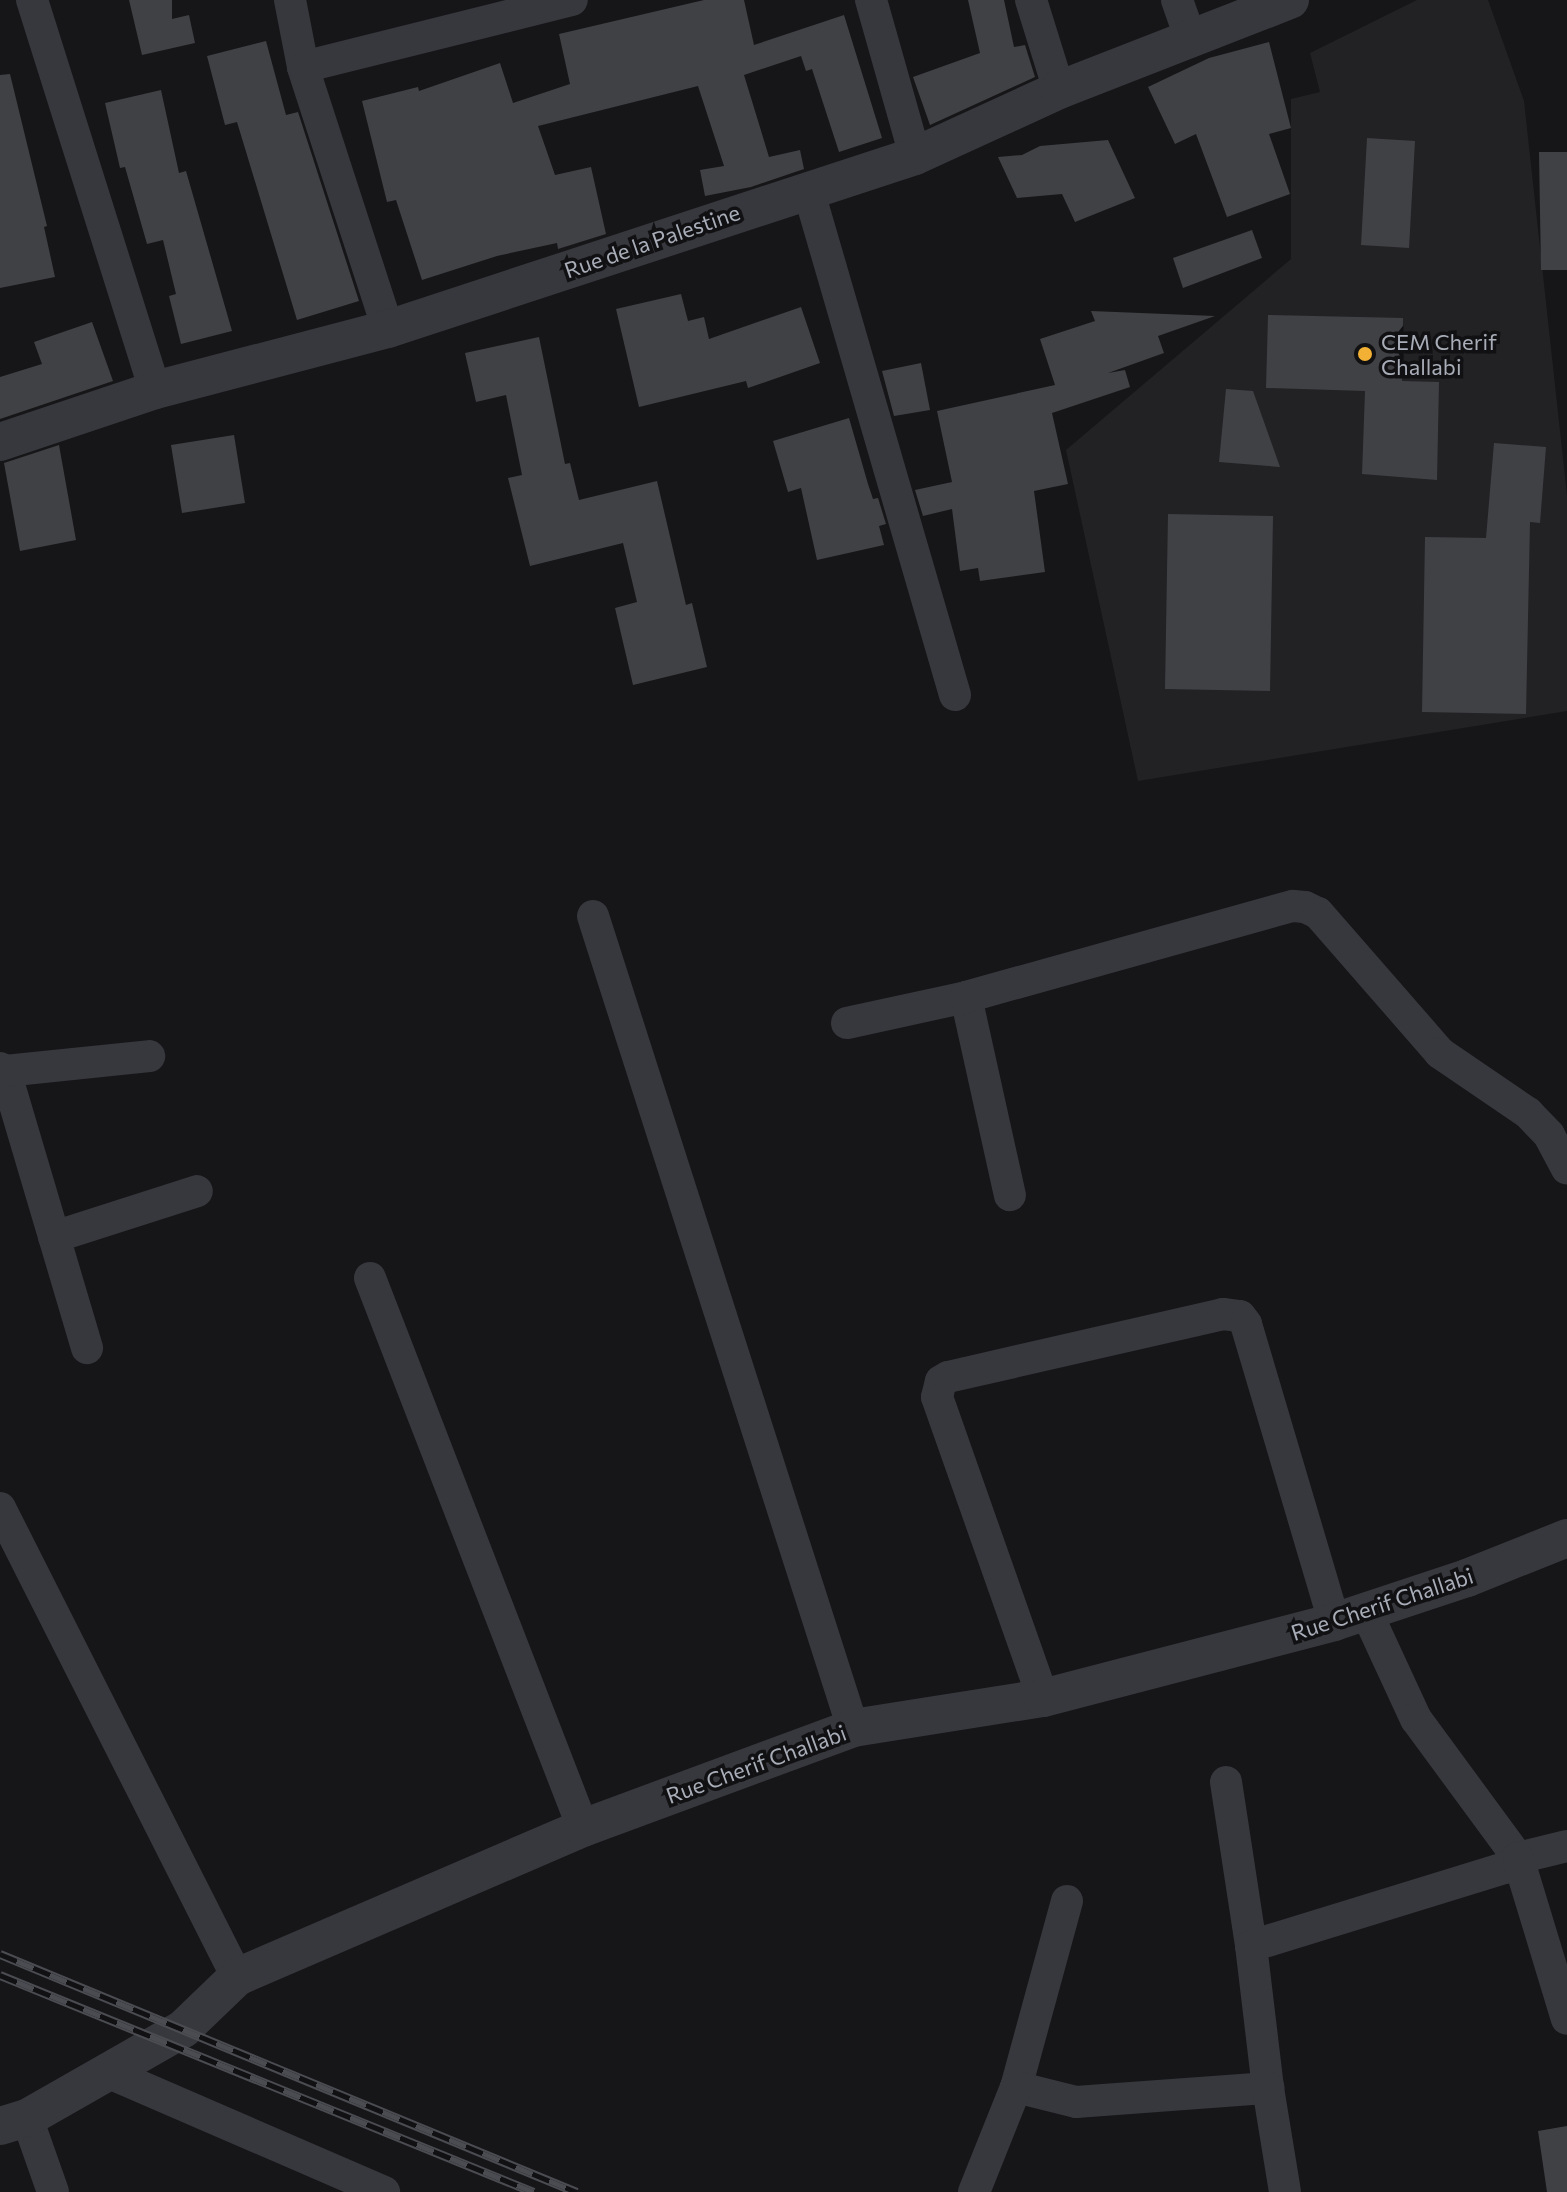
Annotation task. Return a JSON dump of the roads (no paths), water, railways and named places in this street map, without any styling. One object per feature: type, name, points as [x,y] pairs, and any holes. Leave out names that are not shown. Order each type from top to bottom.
[{"type":"street","points":[[32,0],[155,390]]},
{"type":"street","points":[[290,0],[303,67],[388,329]]},
{"type":"street","points":[[303,67],[572,0]]},
{"type":"street","points":[[871,0],[915,156]]},
{"type":"street","points":[[1031,0],[1059,90]]},
{"type":"street","points":[[1177,0],[1191,40]]},
{"type":"street","name":"Rue de la Palestine","points":[[0,442],[155,390],[388,329],[915,156],[1059,90],[1290,0]]},
{"type":"street","points":[[808,189],[955,695]]},
{"type":"street","points":[[847,1023],[966,997],[1293,906],[1305,907],[1318,913],[1440,1053],[1528,1113],[1549,1135],[1567,1169]]},
{"type":"street","points":[[593,916],[853,1728]]},
{"type":"street","points":[[966,997],[1010,1195]]},
{"type":"street","points":[[87,1348],[3,1070],[149,1056]]},
{"type":"street","points":[[54,1237],[197,1191]]},
{"type":"street","points":[[370,1278],[583,1828]]},
{"type":"street","points":[[1043,1698],[937,1397],[941,1381],[1223,1314],[1240,1316],[1246,1324],[1350,1617],[1416,1719],[1518,1858],[1567,2019]]},
{"type":"street","points":[[0,1508],[237,1977]]},
{"type":"street","name":"Rue Cherif Challabi","points":[[13,2122],[183,2029],[237,1977],[583,1828],[853,1728],[1043,1698],[1350,1617],[1567,1538]]},
{"type":"street","points":[[1226,1782],[1285,2192]]},
{"type":"street","points":[[1251,1946],[1505,1868],[1518,1858],[1567,1846]]},
{"type":"street","points":[[974,2192],[1016,2087],[1067,1901]]},
{"type":"street","points":[[107,2072],[384,2192]]},
{"type":"street","points":[[1016,2087],[1076,2102],[1268,2088]]},
{"type":"street","points":[[13,2122],[53,2192]]},
{"type":"railway","points":[[0,1954],[577,2192]]},
{"type":"railway","points":[[0,1975],[534,2192]]},
{"type":"place","name":"CEM Cherif Challabi","points":[[1365,354]]}]
